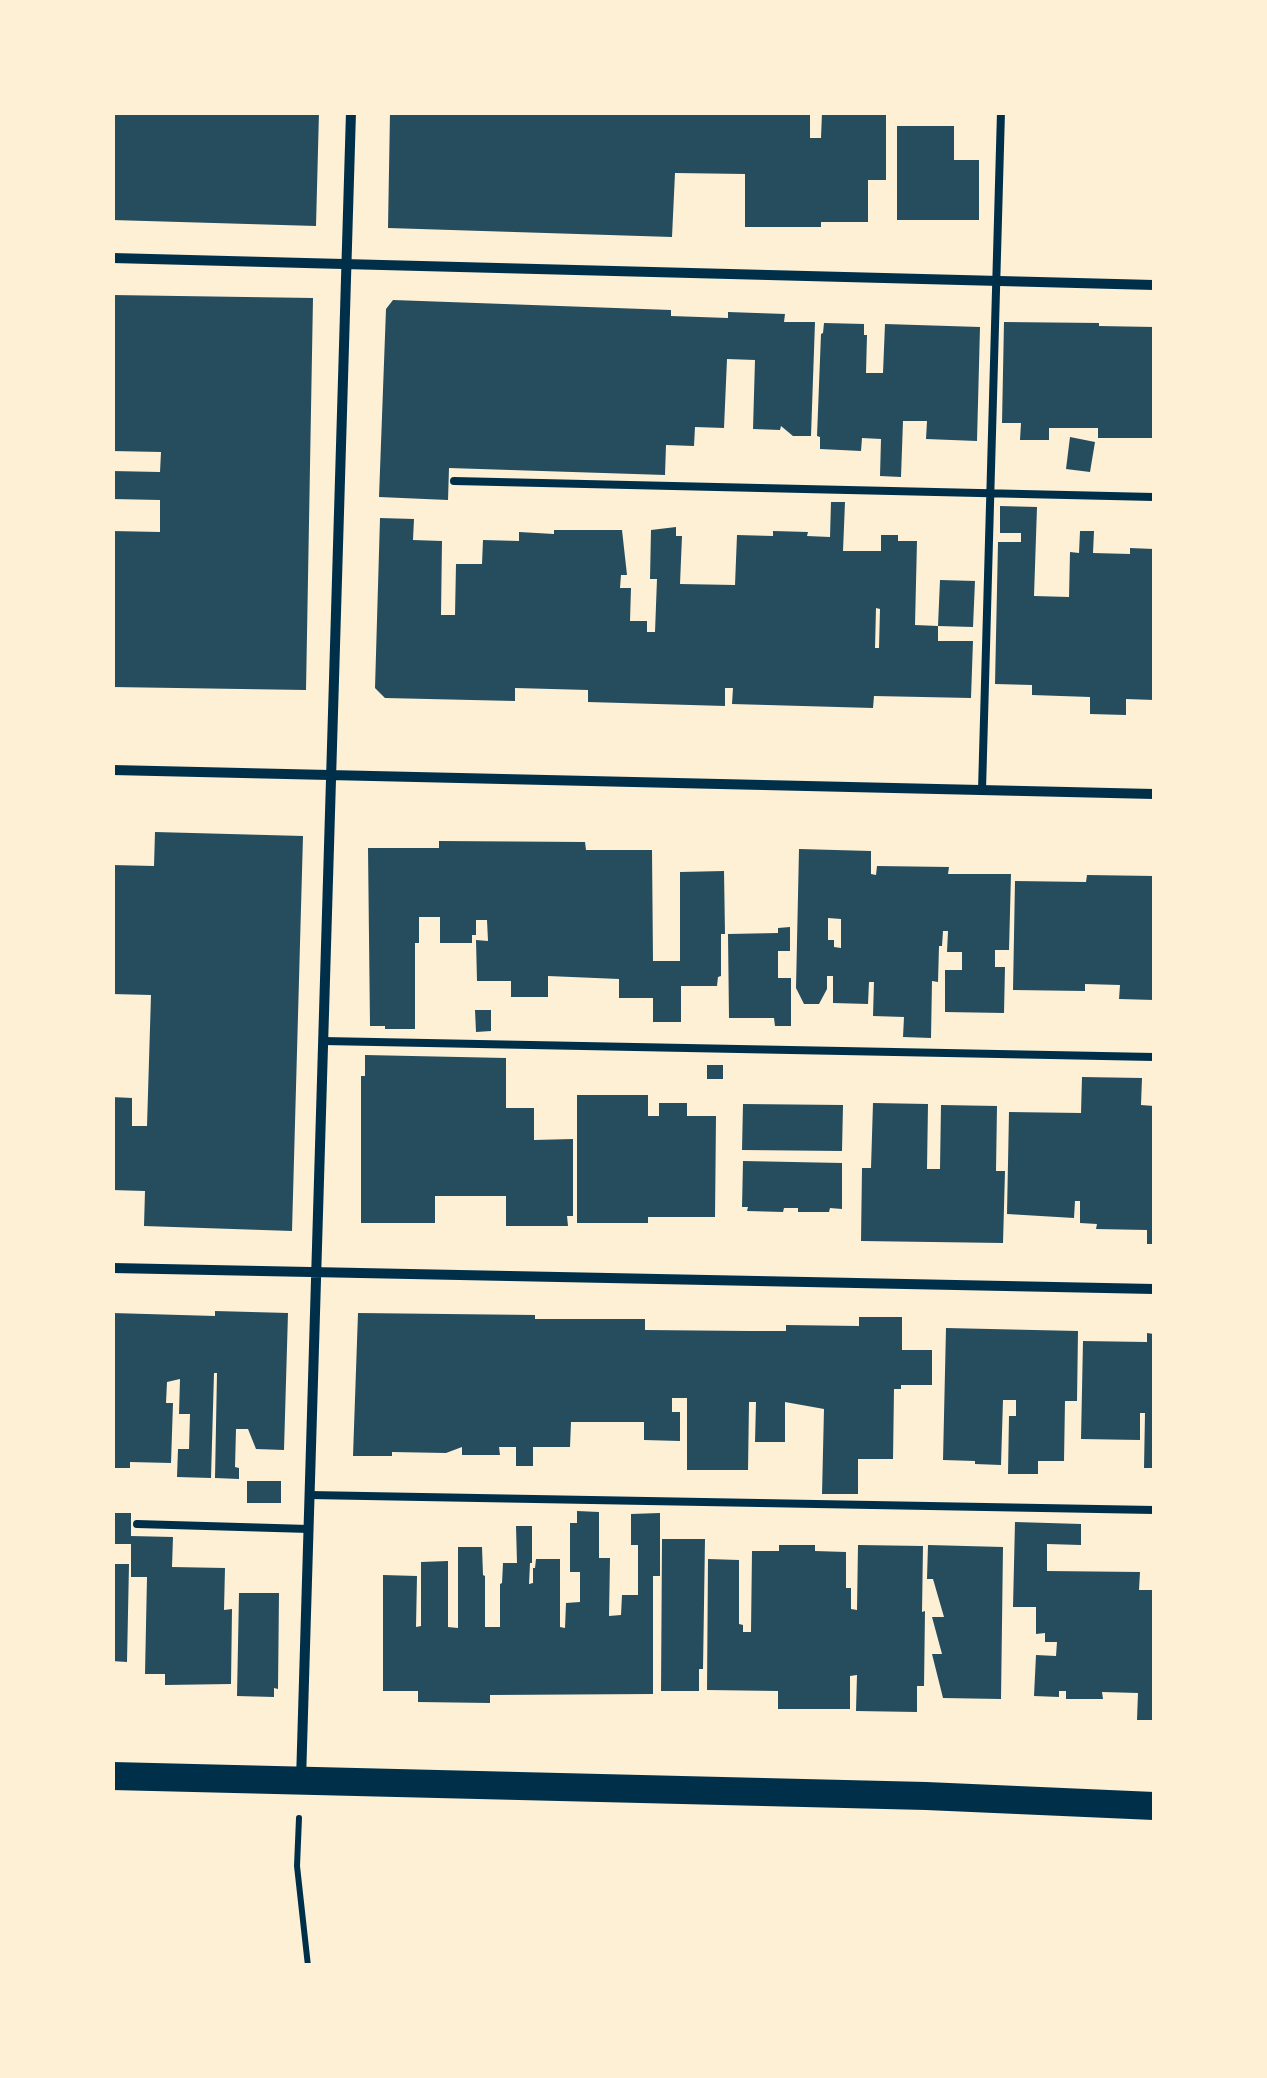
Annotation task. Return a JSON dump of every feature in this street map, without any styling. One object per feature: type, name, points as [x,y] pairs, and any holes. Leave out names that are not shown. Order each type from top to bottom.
[{"type":"highway","points":[[112,1776],[926,1796],[1154,1806]]},
{"type":"street","points":[[300,1782],[351,112]]},
{"type":"street","points":[[112,258],[1154,285]]},
{"type":"street","points":[[112,770],[1154,794]]},
{"type":"street","points":[[112,1268],[1154,1289]]},
{"type":"lane","points":[[982,790],[1001,112]]},
{"type":"lane","points":[[454,480],[1154,497]]},
{"type":"lane","points":[[323,1041],[1154,1057]]},
{"type":"lane","points":[[310,1495],[1154,1510]]},
{"type":"lane","points":[[137,1524],[308,1528]]},
{"type":"path","points":[[300,1782],[298,1866],[308,1966]]},
{"type":"building","points":[[112,112],[319,112],[316,226],[112,220]]},
{"type":"building","points":[[390,112],[810,112],[810,138],[821,138],[822,112],[886,112],[886,180],[868,180],[868,222],[821,222],[821,227],[745,227],[745,174],[675,173],[672,237],[388,228]]},
{"type":"building","points":[[897,126],[954,126],[954,160],[979,160],[979,220],[897,220]]},
{"type":"building","points":[[112,295],[313,298],[306,690],[112,687],[112,531],[160,532],[160,500],[112,499],[112,471],[160,472],[161,452],[112,451]]},
{"type":"building","points":[[393,300],[671,310],[671,316],[785,314],[784,322],[815,322],[811,436],[793,436],[781,426],[780,430],[753,429],[755,360],[727,359],[724,428],[695,427],[694,446],[666,445],[665,475],[449,468],[448,500],[379,497],[386,309]]},
{"type":"building","points":[[1004,322],[1154,327],[1154,438],[1098,438],[1098,428],[1049,428],[1049,440],[1020,440],[1021,423],[1002,423]]},
{"type":"building","points":[[824,323],[864,324],[866,373],[883,373],[885,324],[980,327],[977,441],[926,439],[927,421],[903,421],[901,477],[880,476],[881,439],[862,438],[861,451],[820,449],[817,436]]},
{"type":"building","points":[[1070,437],[1095,442],[1090,472],[1066,469]]},
{"type":"building","points":[[831,502],[845,502],[843,551],[881,551],[881,535],[898,535],[898,541],[917,541],[915,625],[938,626],[938,641],[973,641],[971,698],[874,696],[873,708],[732,704],[733,688],[725,688],[725,706],[588,702],[588,690],[515,688],[515,701],[385,698],[375,688],[380,518],[414,519],[413,540],[442,541],[441,615],[455,615],[456,564],[482,564],[483,540],[519,541],[519,532],[622,530],[627,575],[621,575],[620,588],[631,588],[630,621],[647,621],[647,632],[655,632],[657,579],[650,579],[651,530],[676,527],[676,536],[682,536],[680,584],[735,585],[737,535],[773,536],[773,531],[830,537]],"holes":[[[876,608],[880,609],[879,648],[875,648]]]},
{"type":"building","points":[[1000,506],[1037,507],[1034,596],[1069,597],[1070,552],[1079,553],[1080,531],[1094,531],[1093,553],[1130,554],[1130,548],[1154,549],[1154,700],[1126,699],[1126,715],[1090,714],[1090,697],[1032,695],[1032,685],[995,684],[998,542],[1021,542],[1021,533],[1000,533]]},
{"type":"building","points":[[940,580],[975,581],[973,627],[938,626]]},
{"type":"building","points":[[155,832],[303,836],[292,1231],[144,1226],[145,1191],[112,1190],[112,1097],[132,1098],[132,1126],[147,1126],[151,995],[112,994],[112,865],[154,866]]},
{"type":"building","points":[[439,841],[585,842],[586,850],[652,850],[653,961],[680,961],[680,872],[724,871],[725,934],[721,934],[721,976],[717,986],[681,986],[681,1022],[653,1022],[653,998],[619,998],[619,979],[548,976],[548,997],[511,997],[511,981],[477,981],[476,940],[488,941],[487,920],[476,920],[472,943],[440,943],[440,917],[419,917],[419,943],[415,943],[415,1029],[370,1026],[368,848],[439,848]]},
{"type":"building","points":[[799,849],[871,851],[871,874],[876,875],[877,866],[949,867],[948,874],[1011,874],[1009,950],[995,950],[995,967],[1005,967],[1004,1013],[945,1012],[945,970],[962,970],[962,952],[947,952],[948,931],[943,931],[939,946],[938,982],[932,981],[931,1038],[903,1037],[904,1017],[873,1016],[874,982],[869,982],[868,1004],[833,1003],[833,976],[827,976],[827,989],[819,1004],[804,1004],[796,988]],"holes":[[[828,918],[841,919],[841,948],[834,947],[834,940],[828,940]]]},
{"type":"building","points":[[1087,875],[1154,876],[1154,1000],[1119,999],[1120,985],[1085,984],[1085,991],[1013,990],[1015,881],[1086,882]]},
{"type":"building","points":[[790,927],[790,951],[778,951],[778,978],[791,978],[791,1026],[775,1026],[774,1018],[729,1018],[728,934],[778,933],[778,928]]},
{"type":"building","points":[[475,1010],[491,1010],[491,1031],[476,1032]]},
{"type":"building","points":[[365,1055],[506,1058],[506,1108],[534,1108],[534,1140],[573,1139],[573,1216],[567,1216],[568,1226],[506,1226],[506,1196],[435,1196],[435,1223],[361,1223],[361,1076],[365,1076]]},
{"type":"building","points":[[707,1065],[723,1065],[723,1079],[707,1079]]},
{"type":"building","points":[[1082,1077],[1142,1078],[1141,1105],[1154,1106],[1154,1244],[1147,1244],[1147,1230],[1096,1229],[1097,1224],[1080,1223],[1080,1201],[1075,1201],[1074,1218],[1007,1214],[1009,1112],[1081,1113]]},
{"type":"building","points":[[577,1095],[648,1095],[648,1116],[659,1116],[659,1103],[687,1103],[687,1116],[716,1116],[715,1217],[648,1217],[648,1223],[577,1223]]},
{"type":"building","points":[[873,1103],[928,1104],[927,1169],[940,1169],[941,1105],[997,1106],[996,1171],[1005,1171],[1003,1243],[861,1241],[862,1168],[871,1168]]},
{"type":"building","points":[[743,1104],[843,1105],[842,1151],[742,1150]]},
{"type":"building","points":[[743,1161],[842,1163],[842,1209],[747,1211],[748,1207],[742,1207]]},
{"type":"building","points":[[215,1311],[288,1313],[284,1450],[256,1449],[248,1429],[236,1429],[235,1467],[239,1468],[239,1479],[215,1478],[214,1373],[211,1478],[177,1477],[178,1449],[189,1449],[190,1414],[179,1414],[180,1379],[167,1382],[166,1403],[173,1403],[171,1463],[130,1462],[130,1468],[112,1468],[112,1313],[215,1316]]},
{"type":"building","points":[[358,1313],[645,1319],[645,1330],[749,1331],[786,1331],[786,1325],[859,1326],[859,1317],[902,1317],[902,1350],[932,1350],[932,1385],[901,1385],[901,1389],[894,1389],[893,1459],[858,1459],[858,1494],[822,1494],[824,1409],[785,1402],[785,1442],[755,1442],[756,1402],[749,1402],[748,1470],[687,1470],[687,1398],[672,1398],[672,1412],[680,1412],[680,1441],[644,1440],[644,1422],[571,1422],[570,1447],[533,1447],[533,1466],[516,1466],[516,1447],[499,1447],[500,1455],[462,1455],[462,1447],[446,1453],[353,1456]]},
{"type":"building","points":[[946,1328],[1078,1331],[1077,1401],[1065,1401],[1064,1461],[1038,1461],[1038,1474],[1008,1474],[1009,1416],[1016,1416],[1016,1400],[1003,1400],[1001,1465],[943,1460]]},
{"type":"building","points":[[1147,1333],[1154,1334],[1154,1468],[1144,1468],[1145,1413],[1140,1413],[1140,1440],[1081,1439],[1083,1341],[1147,1342]]},
{"type":"building","points":[[247,1481],[281,1481],[281,1503],[247,1503]]},
{"type":"building","points":[[577,1511],[599,1512],[599,1558],[610,1558],[609,1616],[621,1615],[622,1595],[638,1595],[638,1545],[631,1545],[631,1514],[660,1513],[660,1576],[653,1576],[653,1694],[490,1695],[490,1703],[418,1702],[418,1691],[383,1691],[383,1575],[417,1576],[416,1627],[421,1626],[421,1562],[448,1561],[448,1627],[458,1628],[458,1547],[482,1547],[485,1627],[500,1627],[503,1563],[517,1563],[516,1526],[532,1526],[529,1584],[533,1583],[536,1559],[560,1559],[560,1627],[565,1628],[566,1603],[580,1602],[580,1572],[570,1572],[570,1523],[577,1523]]},
{"type":"building","points":[[112,1513],[131,1513],[131,1536],[173,1537],[172,1567],[225,1568],[224,1610],[232,1609],[231,1684],[165,1685],[165,1674],[145,1674],[147,1577],[131,1577],[131,1544],[112,1544]]},
{"type":"building","points":[[1015,1522],[1081,1524],[1081,1545],[1047,1544],[1047,1571],[1140,1572],[1139,1590],[1154,1590],[1154,1720],[1137,1720],[1138,1693],[1102,1692],[1103,1699],[1066,1699],[1066,1691],[1059,1691],[1059,1697],[1034,1696],[1036,1655],[1056,1656],[1057,1642],[1045,1642],[1045,1633],[1036,1634],[1036,1607],[1013,1607]]},
{"type":"building","points":[[662,1539],[705,1539],[703,1669],[699,1669],[699,1691],[661,1691]]},
{"type":"building","points":[[779,1545],[815,1545],[815,1551],[846,1552],[846,1588],[851,1588],[851,1609],[857,1610],[858,1545],[923,1546],[924,1686],[917,1686],[917,1712],[856,1711],[857,1675],[850,1676],[850,1709],[778,1709],[778,1691],[707,1690],[708,1559],[739,1560],[739,1624],[743,1625],[743,1632],[751,1632],[752,1551],[779,1551]]},
{"type":"building","points":[[928,1545],[1003,1547],[1001,1699],[943,1698],[932,1654],[942,1654],[932,1617],[944,1617],[933,1579],[927,1579]]},
{"type":"building","points":[[112,1564],[129,1564],[127,1662],[112,1661]]},
{"type":"building","points":[[239,1593],[279,1593],[278,1689],[274,1688],[274,1697],[237,1696]]}]
